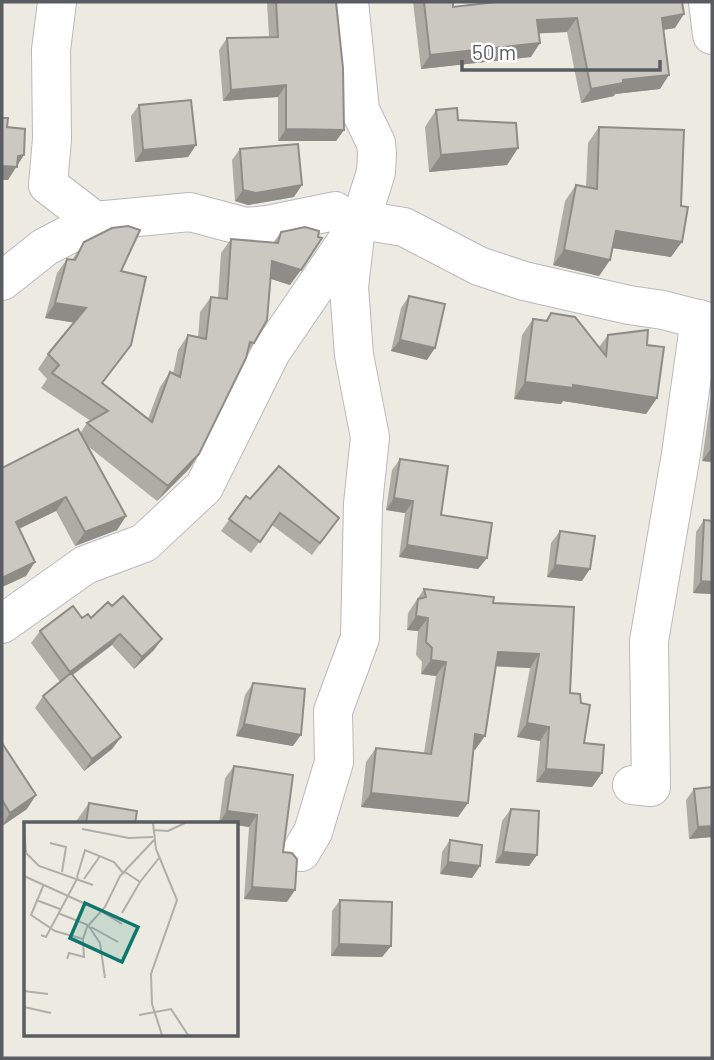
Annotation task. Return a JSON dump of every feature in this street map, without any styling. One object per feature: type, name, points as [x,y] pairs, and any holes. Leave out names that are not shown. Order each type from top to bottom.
[{"type":"street","points":[[57,2],[51,50],[52,139],[48,185],[95,221]]},
{"type":"street","points":[[302,852],[313,832],[334,762],[333,711],[360,638],[363,503],[370,437],[354,355],[349,287],[358,224],[376,173],[377,154],[376,143],[360,110],[349,2]]},
{"type":"street","points":[[708,2],[712,35]]},
{"type":"street","points":[[2,281],[45,247],[95,221],[190,212],[246,227],[335,211],[358,224],[404,227],[479,266],[524,281],[629,305],[708,314],[649,641],[651,787],[632,785]]},
{"type":"street","points":[[2,624],[85,565],[144,543],[204,487],[271,352],[358,224]]},
{"type":"building","points":[[276,2],[336,2],[343,68],[344,130],[286,129],[286,85],[231,90],[227,38],[278,37]]},
{"type":"building","points":[[424,2],[453,2],[453,7],[496,2],[682,2],[684,14],[662,18],[669,75],[623,80],[623,83],[591,89],[577,18],[537,20],[540,43],[430,55]]},
{"type":"building","points":[[191,100],[196,145],[143,150],[139,105]]},
{"type":"building","points":[[457,108],[458,120],[516,123],[518,148],[441,155],[436,110]]},
{"type":"building","points":[[2,118],[8,118],[7,127],[25,129],[24,155],[18,156],[17,167],[2,166]]},
{"type":"building","points":[[599,127],[684,130],[681,206],[688,207],[682,242],[616,231],[610,260],[564,250],[576,185],[597,189]]},
{"type":"building","points":[[298,144],[302,185],[256,193],[243,190],[240,149]]},
{"type":"building","points":[[128,226],[140,230],[121,271],[146,277],[131,345],[102,383],[152,422],[170,372],[180,377],[188,335],[206,339],[211,297],[227,299],[231,239],[278,243],[281,232],[305,227],[319,231],[318,237],[322,238],[301,270],[272,261],[267,320],[254,343],[250,342],[246,358],[199,454],[168,486],[87,423],[108,411],[52,373],[59,365],[48,354],[86,308],[55,303],[67,259],[75,260],[84,242],[112,228]]},
{"type":"building","points":[[409,296],[445,304],[435,348],[400,340]]},
{"type":"building","points":[[551,313],[575,317],[606,356],[608,335],[648,330],[647,345],[664,347],[657,398],[573,385],[573,388],[525,382],[533,319],[547,321]]},
{"type":"building","points":[[78,429],[126,516],[85,532],[66,497],[16,522],[35,562],[2,578],[2,468]]},
{"type":"building","points":[[400,459],[448,466],[441,515],[492,523],[487,558],[407,545],[413,501],[394,498]]},
{"type":"building","points":[[279,466],[339,518],[320,543],[280,513],[260,542],[229,519],[246,496],[250,499]]},
{"type":"building","points":[[704,520],[712,521],[712,582],[701,581]]},
{"type":"building","points":[[560,531],[595,536],[590,569],[555,565]]},
{"type":"building","points":[[424,589],[494,597],[493,603],[574,607],[570,693],[580,694],[581,703],[590,705],[584,743],[604,745],[602,773],[546,769],[549,727],[527,723],[539,654],[498,652],[485,736],[475,734],[468,803],[371,793],[376,748],[431,754],[446,662],[431,660],[432,648],[426,642],[428,618],[416,616],[418,599],[426,597]]},
{"type":"building","points":[[123,596],[162,639],[142,657],[120,634],[70,672],[40,631],[73,606],[82,618],[88,614],[91,618],[108,602],[112,606]]},
{"type":"building","points":[[71,673],[121,737],[92,759],[43,696]]},
{"type":"building","points":[[253,683],[305,689],[301,735],[244,724]]},
{"type":"building","points":[[2,743],[36,795],[10,813],[2,800]]},
{"type":"building","points":[[234,766],[293,775],[283,852],[292,853],[297,859],[295,890],[252,887],[257,815],[227,811]]},
{"type":"building","points":[[712,787],[712,826],[698,827],[694,789]]},
{"type":"building","points":[[89,803],[137,811],[135,822],[86,822]]},
{"type":"building","points":[[511,809],[539,811],[537,855],[503,852]]},
{"type":"building","points":[[450,840],[482,845],[480,866],[448,862]]},
{"type":"building","points":[[340,900],[392,902],[391,946],[339,944]]}]
